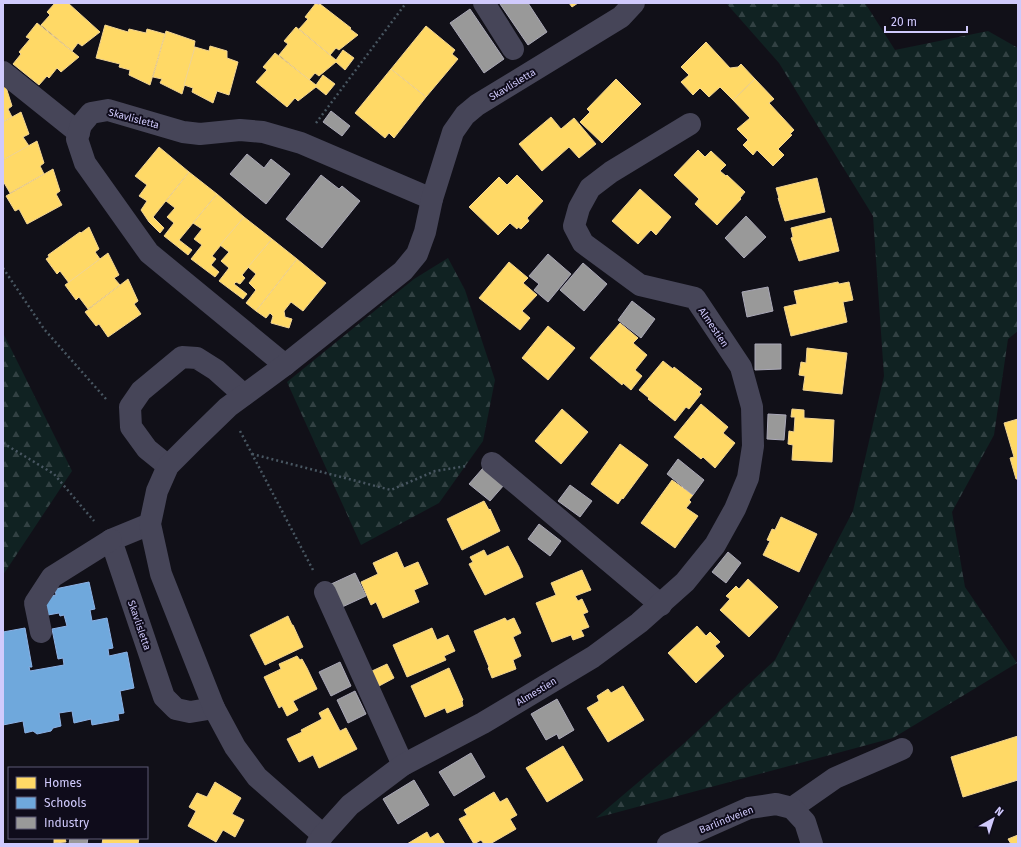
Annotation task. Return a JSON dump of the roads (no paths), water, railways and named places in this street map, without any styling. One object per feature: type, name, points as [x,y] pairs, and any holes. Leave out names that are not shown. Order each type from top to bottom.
[{"type":"street","points":[[484,3],[513,49]]},
{"type":"street","name":"Skavlisletta","points":[[320,840],[257,777],[235,747],[214,708],[161,574],[150,524],[157,491],[168,466],[236,401],[403,271],[417,254],[425,232],[432,199],[453,132],[465,115],[477,105],[622,17],[634,3]]},
{"type":"street","points":[[3,72],[79,133],[77,139],[85,163],[149,253],[285,364]]},
{"type":"street","name":"Skavlisletta","points":[[79,133],[81,125],[91,113],[108,110],[183,132],[200,134],[240,130],[263,132],[301,143],[432,199]]},
{"type":"street","name":"Almestien","points":[[320,840],[350,805],[404,765],[483,723],[593,657],[638,623],[685,582],[715,545],[735,509],[748,478],[753,446],[752,407],[741,367],[695,298],[640,285],[583,243],[574,226],[579,208],[590,188],[611,172],[690,124]]},
{"type":"street","points":[[168,466],[147,449],[131,427],[130,407],[141,391],[182,357],[197,358],[216,370],[236,401]]},
{"type":"street","points":[[492,463],[661,604]]},
{"type":"street","points":[[41,632],[35,603],[52,577],[111,540],[150,524]]},
{"type":"street","name":"Skavlisletta","points":[[111,540],[164,697],[176,709],[190,712],[214,708]]},
{"type":"street","points":[[325,592],[404,765]]},
{"type":"street","points":[[812,844],[805,822],[792,808],[835,778],[902,749]]},
{"type":"street","name":"Barlindveien","points":[[668,844],[749,808],[776,804],[792,808]]}]
